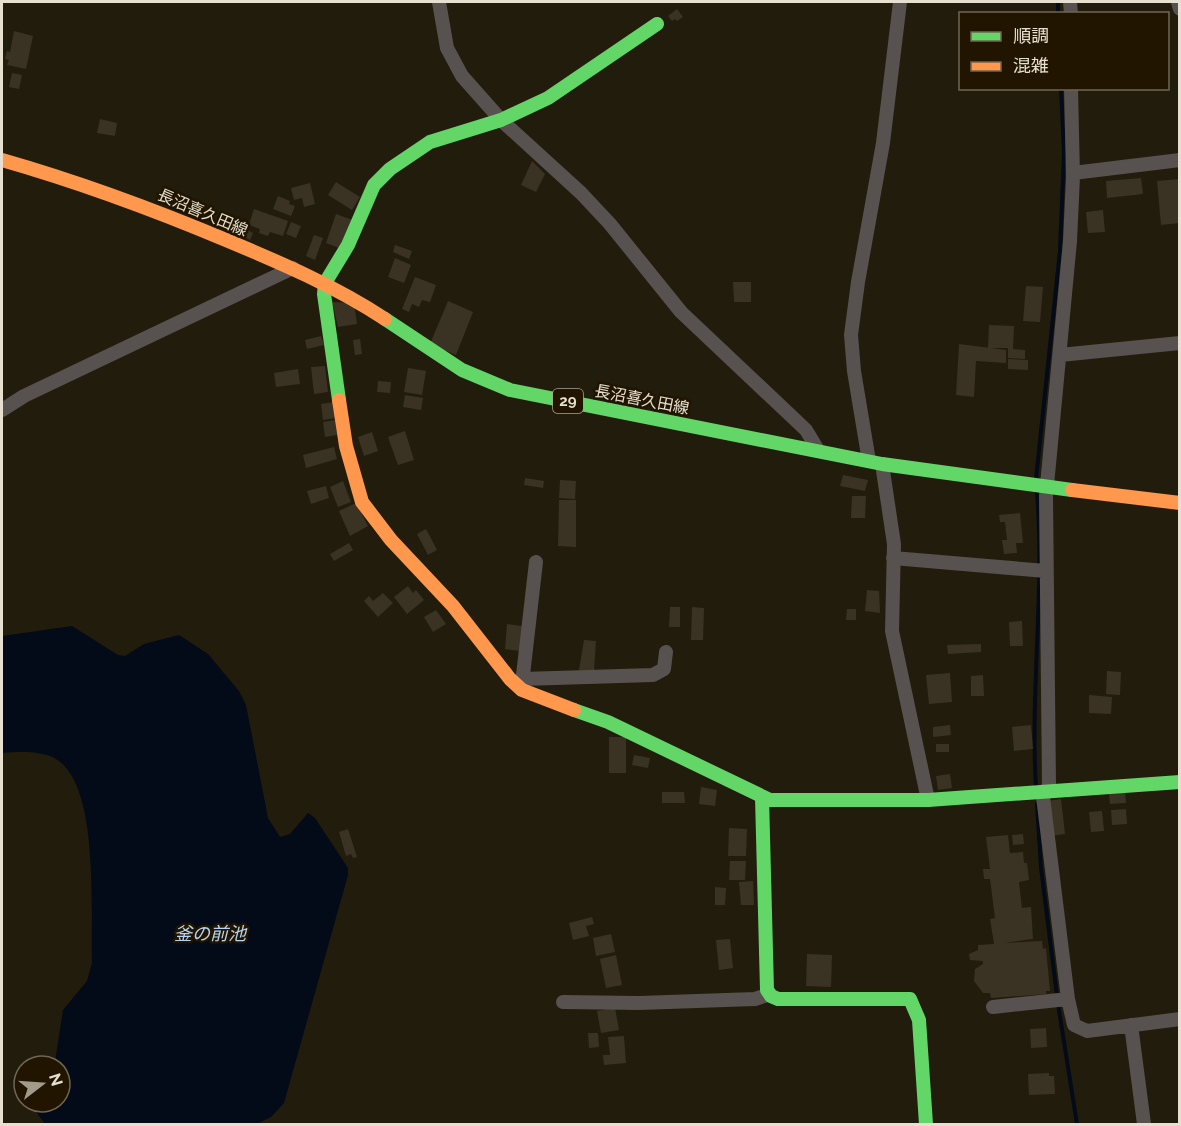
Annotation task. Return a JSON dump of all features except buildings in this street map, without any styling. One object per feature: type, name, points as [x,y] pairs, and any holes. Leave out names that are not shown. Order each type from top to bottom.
[{"type":"street","points":[[439,2],[442,31],[453,64],[501,120],[581,193],[656,278],[681,312],[806,430],[818,450]]},
{"type":"street","points":[[900,2],[883,143],[858,282],[851,335],[854,371],[893,535],[892,632],[928,800]]},
{"type":"street","points":[[1178,2],[1179,9]]},
{"type":"street","points":[[657,24],[548,98],[501,120],[430,142],[390,169],[374,185],[348,245],[325,283],[324,307],[346,446],[362,502],[391,540],[453,606],[520,683],[540,698],[584,712],[635,734],[762,797],[787,802],[928,800],[1179,782]]},
{"type":"street","points":[[1071,90],[1073,172],[1060,355],[1047,488],[1049,785],[1043,797],[1068,999],[1077,1028],[1087,1030],[1179,1019]]},
{"type":"street","name":"長沼喜久田線","points":[[2,160],[73,180],[136,202],[293,268],[356,300],[462,370],[510,390],[876,463],[1047,488],[1179,503]]},
{"type":"street","points":[[1073,172],[1179,160]]},
{"type":"street","points":[[2,410],[24,396],[225,298],[293,268]]},
{"type":"street","points":[[1060,355],[1179,342]]},
{"type":"street","points":[[893,558],[1046,571]]},
{"type":"street","points":[[520,683],[536,562]]},
{"type":"street","points":[[520,683],[652,675],[662,672],[665,667],[666,652]]},
{"type":"street","points":[[762,797],[767,990],[778,999],[910,999],[919,1020],[926,1125]]},
{"type":"street","points":[[563,1002],[732,1000],[755,999],[770,994]]},
{"type":"street","points":[[993,1007],[1068,999]]},
{"type":"street","points":[[1131,1025],[1144,1125]]},
{"type":"water","name":"釜の前池","points":[[72,626],[118,655],[125,656],[144,644],[179,635],[208,654],[239,691],[246,705],[268,818],[280,837],[290,834],[308,813],[315,818],[348,868],[348,875],[284,1103],[271,1117],[257,1124],[45,1124],[38,1114],[72,1114],[72,1054],[56,1054],[63,1010],[87,981],[92,963],[90,854],[87,823],[80,796],[70,774],[50,756],[29,752],[2,753],[2,636]]},
{"type":"waterway","points":[[1058,2],[1058,12]]},
{"type":"waterway","points":[[1036,479],[1060,251],[1064,153],[1061,90]]},
{"type":"waterway","points":[[1036,788],[1035,714],[1039,566],[1037,492]]},
{"type":"waterway","points":[[1037,804],[1041,867],[1057,996]]},
{"type":"waterway","points":[[1058,1004],[1077,1124]]},
{"type":"traffic: fast","points":[[339,400],[324,294],[325,283],[348,245],[374,185],[390,169],[430,142],[501,120],[548,98],[657,24]]},
{"type":"traffic: fast","points":[[385,319],[462,370],[510,390],[882,464],[1072,490]]},
{"type":"traffic: fast","points":[[574,710],[608,722],[770,800],[928,800],[1180,782]]},
{"type":"traffic: fast","points":[[762,797],[767,990],[771,996],[778,999],[910,999],[919,1020],[926,1124]]},
{"type":"traffic: slow","points":[[2,160],[59,177],[226,240],[287,266],[385,319]]},
{"type":"traffic: slow","points":[[339,400],[346,446],[362,502],[391,540],[453,606],[510,679],[522,690],[574,710]]},
{"type":"traffic: slow","points":[[1072,490],[1180,503]]}]
